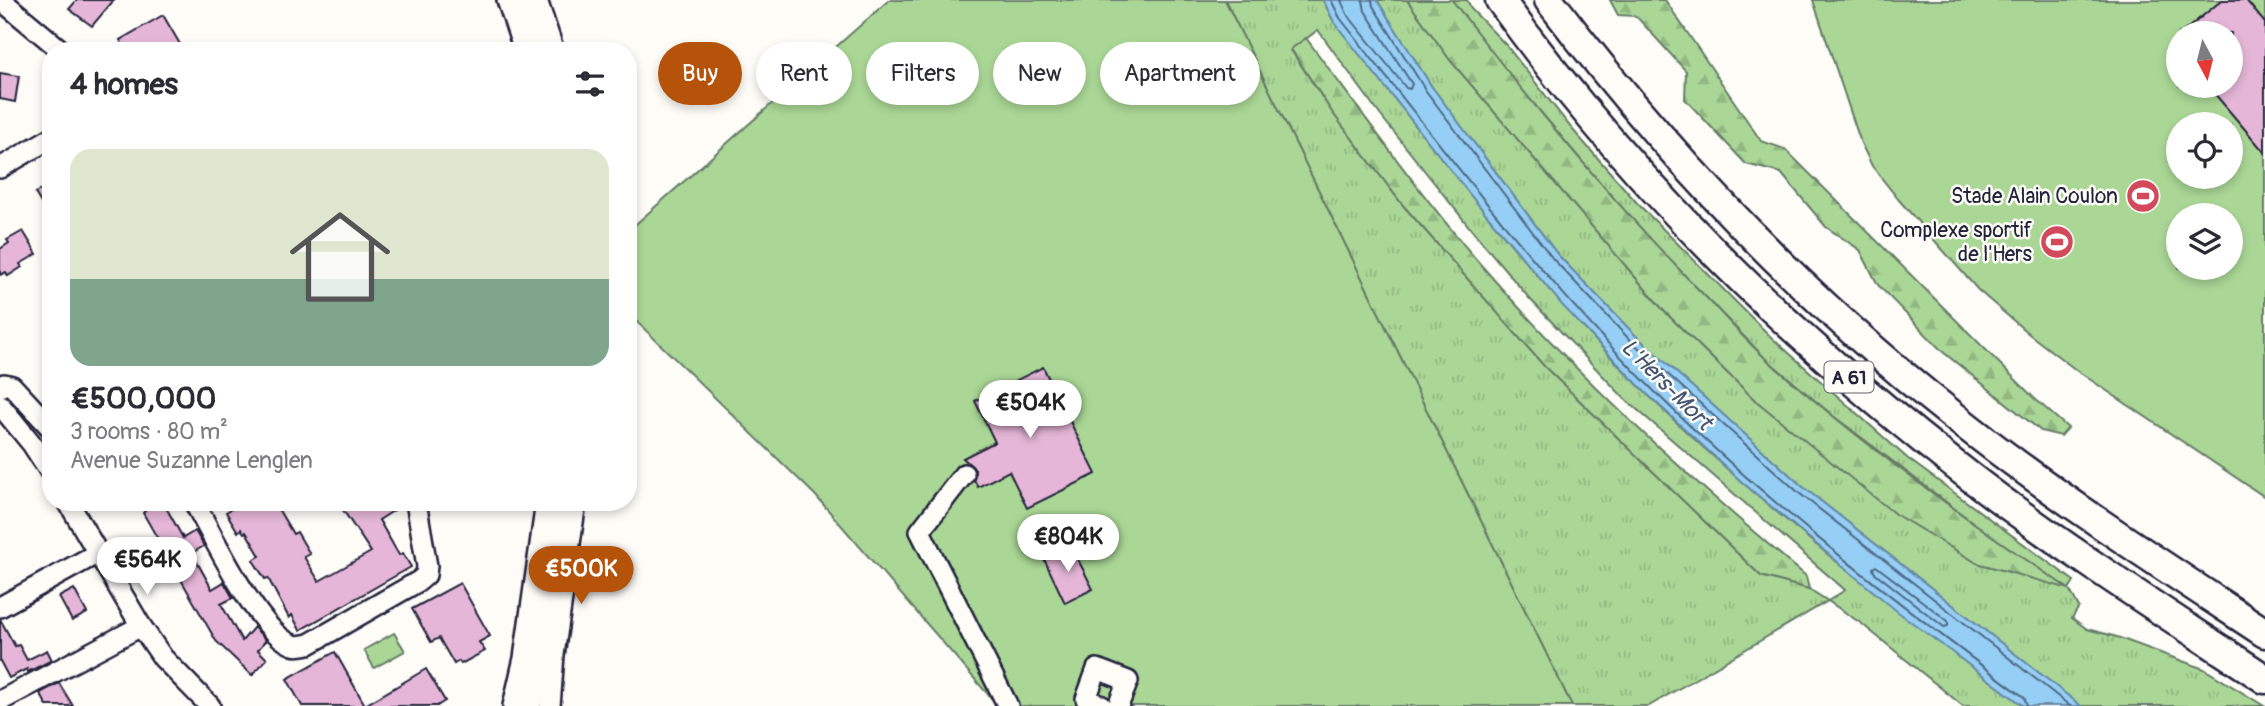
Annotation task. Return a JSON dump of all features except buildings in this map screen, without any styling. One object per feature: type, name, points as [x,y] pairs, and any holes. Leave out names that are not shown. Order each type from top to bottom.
[{"type":"highway","name":"A 61","points":[[1500,0],[1557,75],[1666,202],[1825,357],[1963,471],[2053,538],[2265,679]]},
{"type":"highway","name":"A 61","points":[[1549,0],[1640,115],[1692,171],[1764,246],[1895,367],[1977,434],[2049,487],[2265,632]]},
{"type":"street","points":[[1,0],[51,42]]},
{"type":"street","points":[[507,0],[521,42]]},
{"type":"street","points":[[522,0],[536,42]]},
{"type":"street","points":[[537,0],[551,42]]},
{"type":"street","points":[[0,168],[42,143]]},
{"type":"street","points":[[0,387],[4,384],[12,387],[42,419]]},
{"type":"street","points":[[0,405],[42,459]]},
{"type":"street","points":[[32,444],[42,439]]},
{"type":"street","points":[[964,474],[920,531],[1008,706]]},
{"type":"street","points":[[73,511],[141,626],[163,658],[209,706]]},
{"type":"street","points":[[199,511],[259,616],[290,644],[299,646],[309,644],[426,575],[428,566],[418,511]]},
{"type":"street","points":[[513,706],[524,658],[546,511]]},
{"type":"street","points":[[531,706],[559,511]]},
{"type":"street","points":[[550,706],[554,655],[575,511]]},
{"type":"street","points":[[0,607],[98,553]]},
{"type":"street","points":[[0,701],[141,626]]},
{"type":"street","points":[[1087,704],[1097,669],[1128,681],[1118,706]]},
{"type":"green space","points":[[889,0],[1225,0],[1246,42],[1100,42],[1100,105],[1260,105],[1260,71],[1572,706],[998,706],[815,495],[637,322],[637,223],[770,105],[852,105],[852,42],[842,42]]},
{"type":"green space","points":[[1225,0],[1323,0],[1334,22],[1484,212],[1563,305],[1646,393],[1782,517],[2024,706],[1963,706],[1862,624],[1828,601],[1649,706],[1572,706],[1260,71],[1260,42],[1246,42]],"holes":[[[1318,30],[1381,116],[1529,298],[1625,399],[1845,590],[1828,601],[1809,589],[1761,576],[1545,367],[1402,204],[1332,112],[1291,50]]]},
{"type":"green space","points":[[1377,0],[1407,0],[1450,60],[1665,312],[1755,400],[2066,588],[1988,534],[1832,415],[1764,357],[1632,221],[1503,67],[1452,0],[1467,0],[1472,10],[1506,45],[1572,129],[1638,204],[1771,337],[1907,458],[2074,581],[2069,589],[2079,607],[2072,618],[2087,629],[2117,637],[2204,669],[2264,706],[2081,706],[1803,487],[1634,334],[1558,255],[1432,87]]},
{"type":"green space","points":[[1407,0],[1452,0],[1539,111],[1600,182],[1756,350],[1875,450],[2069,589],[1977,563],[1895,514],[1755,400],[1665,312],[1450,60]]},
{"type":"green space","points":[[1610,0],[1665,0],[1761,141],[1785,149],[2034,398],[2068,428],[2061,436],[2041,431],[1943,352],[1878,285],[1860,250],[1826,227],[1781,173],[1746,164],[1685,99],[1686,71],[1636,16],[1618,15]]},
{"type":"green space","name":"Complexe sportif de l'Hers","points":[[1813,0],[2265,0],[2265,497],[2076,370],[2029,334],[1978,290],[1872,166],[1861,143]]},
{"type":"green space","points":[[1306,38],[1436,210],[1518,307],[1637,427],[1720,503],[1806,576],[1809,589],[1761,576],[1545,367],[1402,204],[1332,112],[1291,49]]},
{"type":"green space","points":[[394,633],[405,651],[374,668],[364,650]]},
{"type":"water","name":"L'Hers-Mort","points":[[1323,0],[1377,0],[1432,87],[1558,255],[1634,334],[1803,487],[2081,706],[2024,706],[1898,612],[1743,483],[1646,393],[1563,306],[1472,197],[1334,22]]},
{"type":"place","name":"Stade Alain Coulon","points":[[2143,196]]},
{"type":"place","name":"Complexe sportif de l'Hers","points":[[2057,242]]}]
